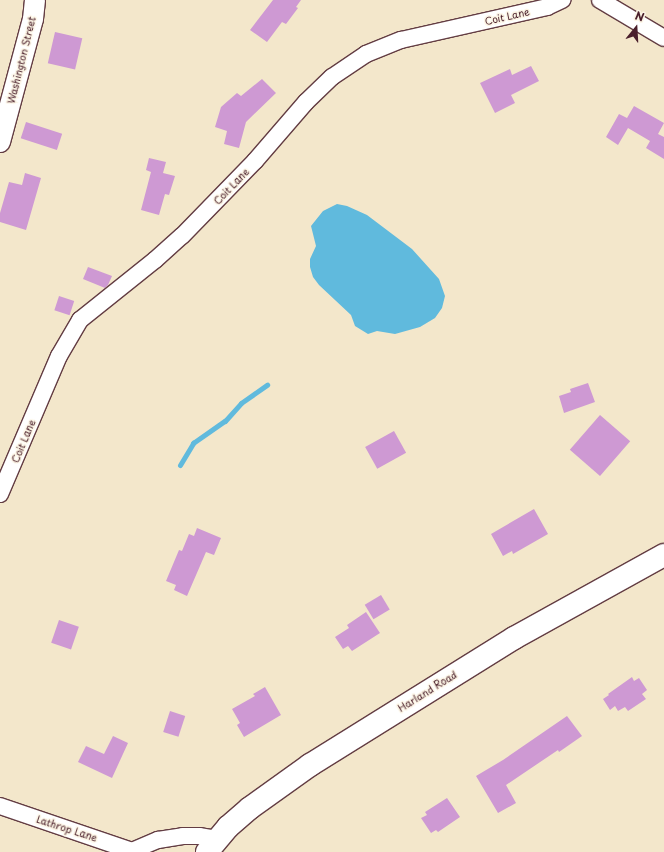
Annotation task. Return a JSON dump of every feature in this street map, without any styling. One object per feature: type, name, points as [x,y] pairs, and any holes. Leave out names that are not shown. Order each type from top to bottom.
[{"type":"main road","name":"Harland Road","points":[[212,846],[233,822],[263,797],[317,760],[514,638],[664,555]]},
{"type":"street","name":"Washington Street","points":[[0,142],[33,19],[35,0]]},
{"type":"street","name":"Coit Lane","points":[[0,494],[59,356],[80,320],[155,260],[182,236],[255,162],[306,102],[332,77],[366,54],[401,40],[547,7],[562,0]]},
{"type":"street","points":[[600,0],[664,38]]},
{"type":"street","name":"Lathrop Lane","points":[[0,806],[134,851],[158,840],[183,836],[198,836],[212,846]]},
{"type":"water","points":[[337,204],[347,206],[367,215],[412,249],[439,279],[445,296],[442,308],[435,318],[420,327],[395,334],[377,331],[368,334],[355,326],[351,315],[319,285],[313,277],[310,267],[310,259],[316,246],[311,226],[323,211]]},
{"type":"building","points":[[273,0],[301,0],[296,7],[298,8],[286,24],[282,22],[267,42],[250,30]]},
{"type":"building","points":[[55,32],[82,38],[75,69],[48,63]]},
{"type":"building","points":[[531,66],[539,81],[511,95],[515,103],[495,113],[480,83],[510,69],[512,75]]},
{"type":"building","points":[[262,79],[276,93],[246,122],[239,148],[224,144],[227,131],[215,127],[221,107],[237,93],[241,96]]},
{"type":"building","points":[[634,106],[664,123],[658,134],[664,137],[664,159],[646,148],[650,141],[628,128],[618,145],[606,137],[619,114],[627,118]]},
{"type":"building","points":[[26,122],[62,134],[57,150],[21,138]]},
{"type":"building","points":[[149,158],[166,162],[163,173],[175,176],[169,195],[165,194],[159,215],[141,210],[151,172],[146,170]]},
{"type":"building","points":[[25,173],[41,178],[26,230],[0,222],[0,213],[9,182],[22,185]]},
{"type":"building","points":[[88,267],[112,276],[105,288],[83,279]]},
{"type":"building","points":[[59,296],[74,301],[70,315],[54,310]]},
{"type":"building","points":[[588,383],[595,402],[564,413],[559,396],[571,392],[570,389]]},
{"type":"building","points":[[600,415],[630,441],[600,476],[570,450]]},
{"type":"building","points":[[394,431],[406,453],[377,469],[365,447]]},
{"type":"building","points":[[534,509],[548,534],[513,554],[512,551],[503,556],[491,534]]},
{"type":"building","points":[[197,528],[221,538],[214,555],[206,552],[187,596],[174,590],[176,585],[166,581],[179,550],[182,551],[189,534],[194,536]]},
{"type":"building","points":[[381,595],[390,610],[373,619],[365,605]]},
{"type":"building","points":[[366,612],[380,633],[352,651],[348,646],[343,649],[335,637],[349,628],[347,625]]},
{"type":"building","points":[[59,620],[79,627],[71,650],[51,643]]},
{"type":"building","points":[[632,677],[634,681],[639,678],[647,690],[642,694],[646,699],[628,711],[625,707],[618,711],[615,706],[610,710],[603,699]]},
{"type":"building","points":[[265,687],[281,715],[244,737],[237,725],[240,723],[232,709],[255,696],[253,694]]},
{"type":"building","points":[[170,711],[185,716],[178,737],[163,732]]},
{"type":"building","points":[[567,716],[582,736],[559,752],[558,750],[506,785],[516,803],[498,813],[476,776],[503,760]]},
{"type":"building","points":[[113,736],[128,743],[112,778],[78,762],[86,746],[104,754]]},
{"type":"building","points":[[447,798],[460,817],[438,832],[436,830],[431,833],[421,818],[427,815],[425,812]]},
{"type":"waterway","points":[[180,465],[193,443],[225,421],[241,403],[267,385]]}]
